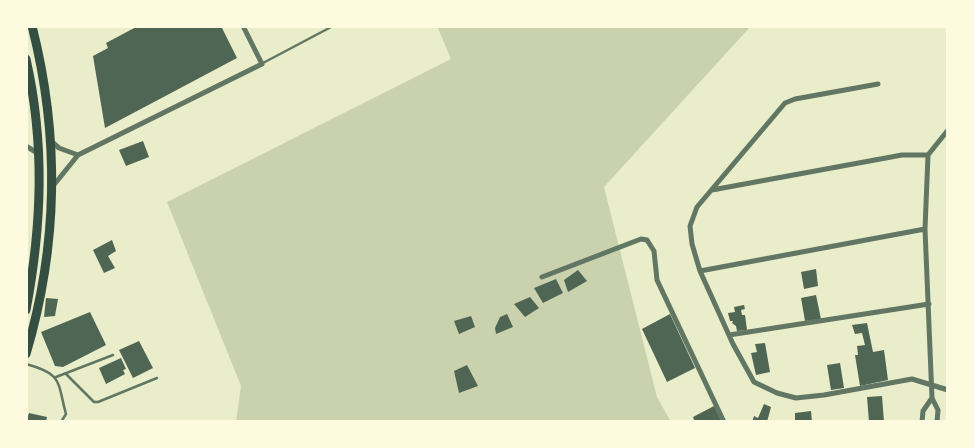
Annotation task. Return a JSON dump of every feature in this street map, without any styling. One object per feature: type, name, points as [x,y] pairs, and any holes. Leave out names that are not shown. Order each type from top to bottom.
[{"type":"highway","points":[[26,354],[42,294],[51,224],[53,186],[46,92],[32,26]]},
{"type":"highway","points":[[26,59],[36,114],[40,154],[37,245],[26,310]]},
{"type":"street","points":[[53,186],[78,155],[262,64],[243,26]]},
{"type":"street","points":[[878,84],[795,99],[785,103],[697,207],[690,226],[692,244],[700,271],[729,335],[754,382],[777,393],[796,398],[824,395],[912,379],[921,380],[932,386],[948,390]]},
{"type":"street","points":[[937,422],[938,410],[932,398],[925,229],[928,155],[948,130]]},
{"type":"street","points":[[51,141],[59,148],[78,155]]},
{"type":"street","points":[[26,146],[40,154]]},
{"type":"street","points":[[712,190],[902,156],[928,155]]},
{"type":"street","points":[[700,271],[925,229]]},
{"type":"street","points":[[542,277],[641,239],[647,240],[654,251],[657,280],[724,422]]},
{"type":"street","points":[[729,335],[929,304]]},
{"type":"street","points":[[922,422],[922,411],[932,398]]},
{"type":"lane","points":[[262,64],[334,26]]},
{"type":"lane","points":[[56,377],[113,355]]},
{"type":"lane","points":[[26,364],[48,371],[56,377],[68,422]]},
{"type":"lane","points":[[66,374],[94,402],[157,378]]},
{"type":"lane","points":[[61,422],[66,414]]},
{"type":"green space","points":[[437,26],[751,26],[604,187],[657,397],[671,422],[236,422],[241,386],[167,202],[451,59]]},
{"type":"building","points":[[138,26],[221,26],[237,58],[105,128],[93,56],[108,48],[106,43]]},
{"type":"building","points":[[143,141],[149,157],[126,166],[119,150]]},
{"type":"building","points":[[112,240],[116,251],[108,256],[115,268],[104,273],[93,250]]},
{"type":"building","points":[[816,269],[818,286],[804,289],[801,272]]},
{"type":"building","points":[[578,270],[587,281],[568,292],[564,280]]},
{"type":"building","points":[[556,279],[563,293],[543,303],[534,288]]},
{"type":"building","points":[[816,295],[821,319],[805,321],[801,298]]},
{"type":"building","points":[[530,297],[539,308],[525,317],[514,304]]},
{"type":"building","points":[[46,298],[58,299],[55,316],[44,317]]},
{"type":"building","points":[[744,305],[745,309],[741,310],[742,315],[745,315],[747,330],[737,331],[736,326],[732,323],[733,321],[730,321],[728,313],[735,312],[734,307]]},
{"type":"building","points":[[90,312],[106,345],[63,367],[55,366],[41,332]]},
{"type":"building","points":[[507,314],[513,327],[496,334],[495,328],[500,317]]},
{"type":"building","points":[[670,314],[695,368],[667,382],[642,329]]},
{"type":"building","points":[[471,316],[475,327],[459,334],[454,321]]},
{"type":"building","points":[[867,323],[873,352],[884,350],[888,380],[860,386],[855,355],[858,355],[857,346],[865,345],[862,333],[855,334],[852,325]]},
{"type":"building","points":[[139,341],[153,368],[133,378],[119,350]]},
{"type":"building","points":[[765,343],[770,372],[756,375],[751,353],[757,352],[755,344]]},
{"type":"building","points":[[121,358],[126,369],[123,370],[125,374],[106,384],[99,368]]},
{"type":"building","points":[[840,363],[844,388],[831,390],[827,365]]},
{"type":"building","points":[[467,365],[478,386],[459,393],[454,371]]},
{"type":"building","points":[[882,396],[884,422],[869,422],[867,397]]},
{"type":"building","points":[[764,404],[771,407],[767,422],[752,422],[754,416],[758,418]]},
{"type":"building","points":[[714,406],[722,422],[695,422],[693,417]]},
{"type":"building","points":[[811,411],[812,422],[795,422],[795,413]]},
{"type":"building","points":[[29,413],[47,417],[46,422],[26,422]]}]
